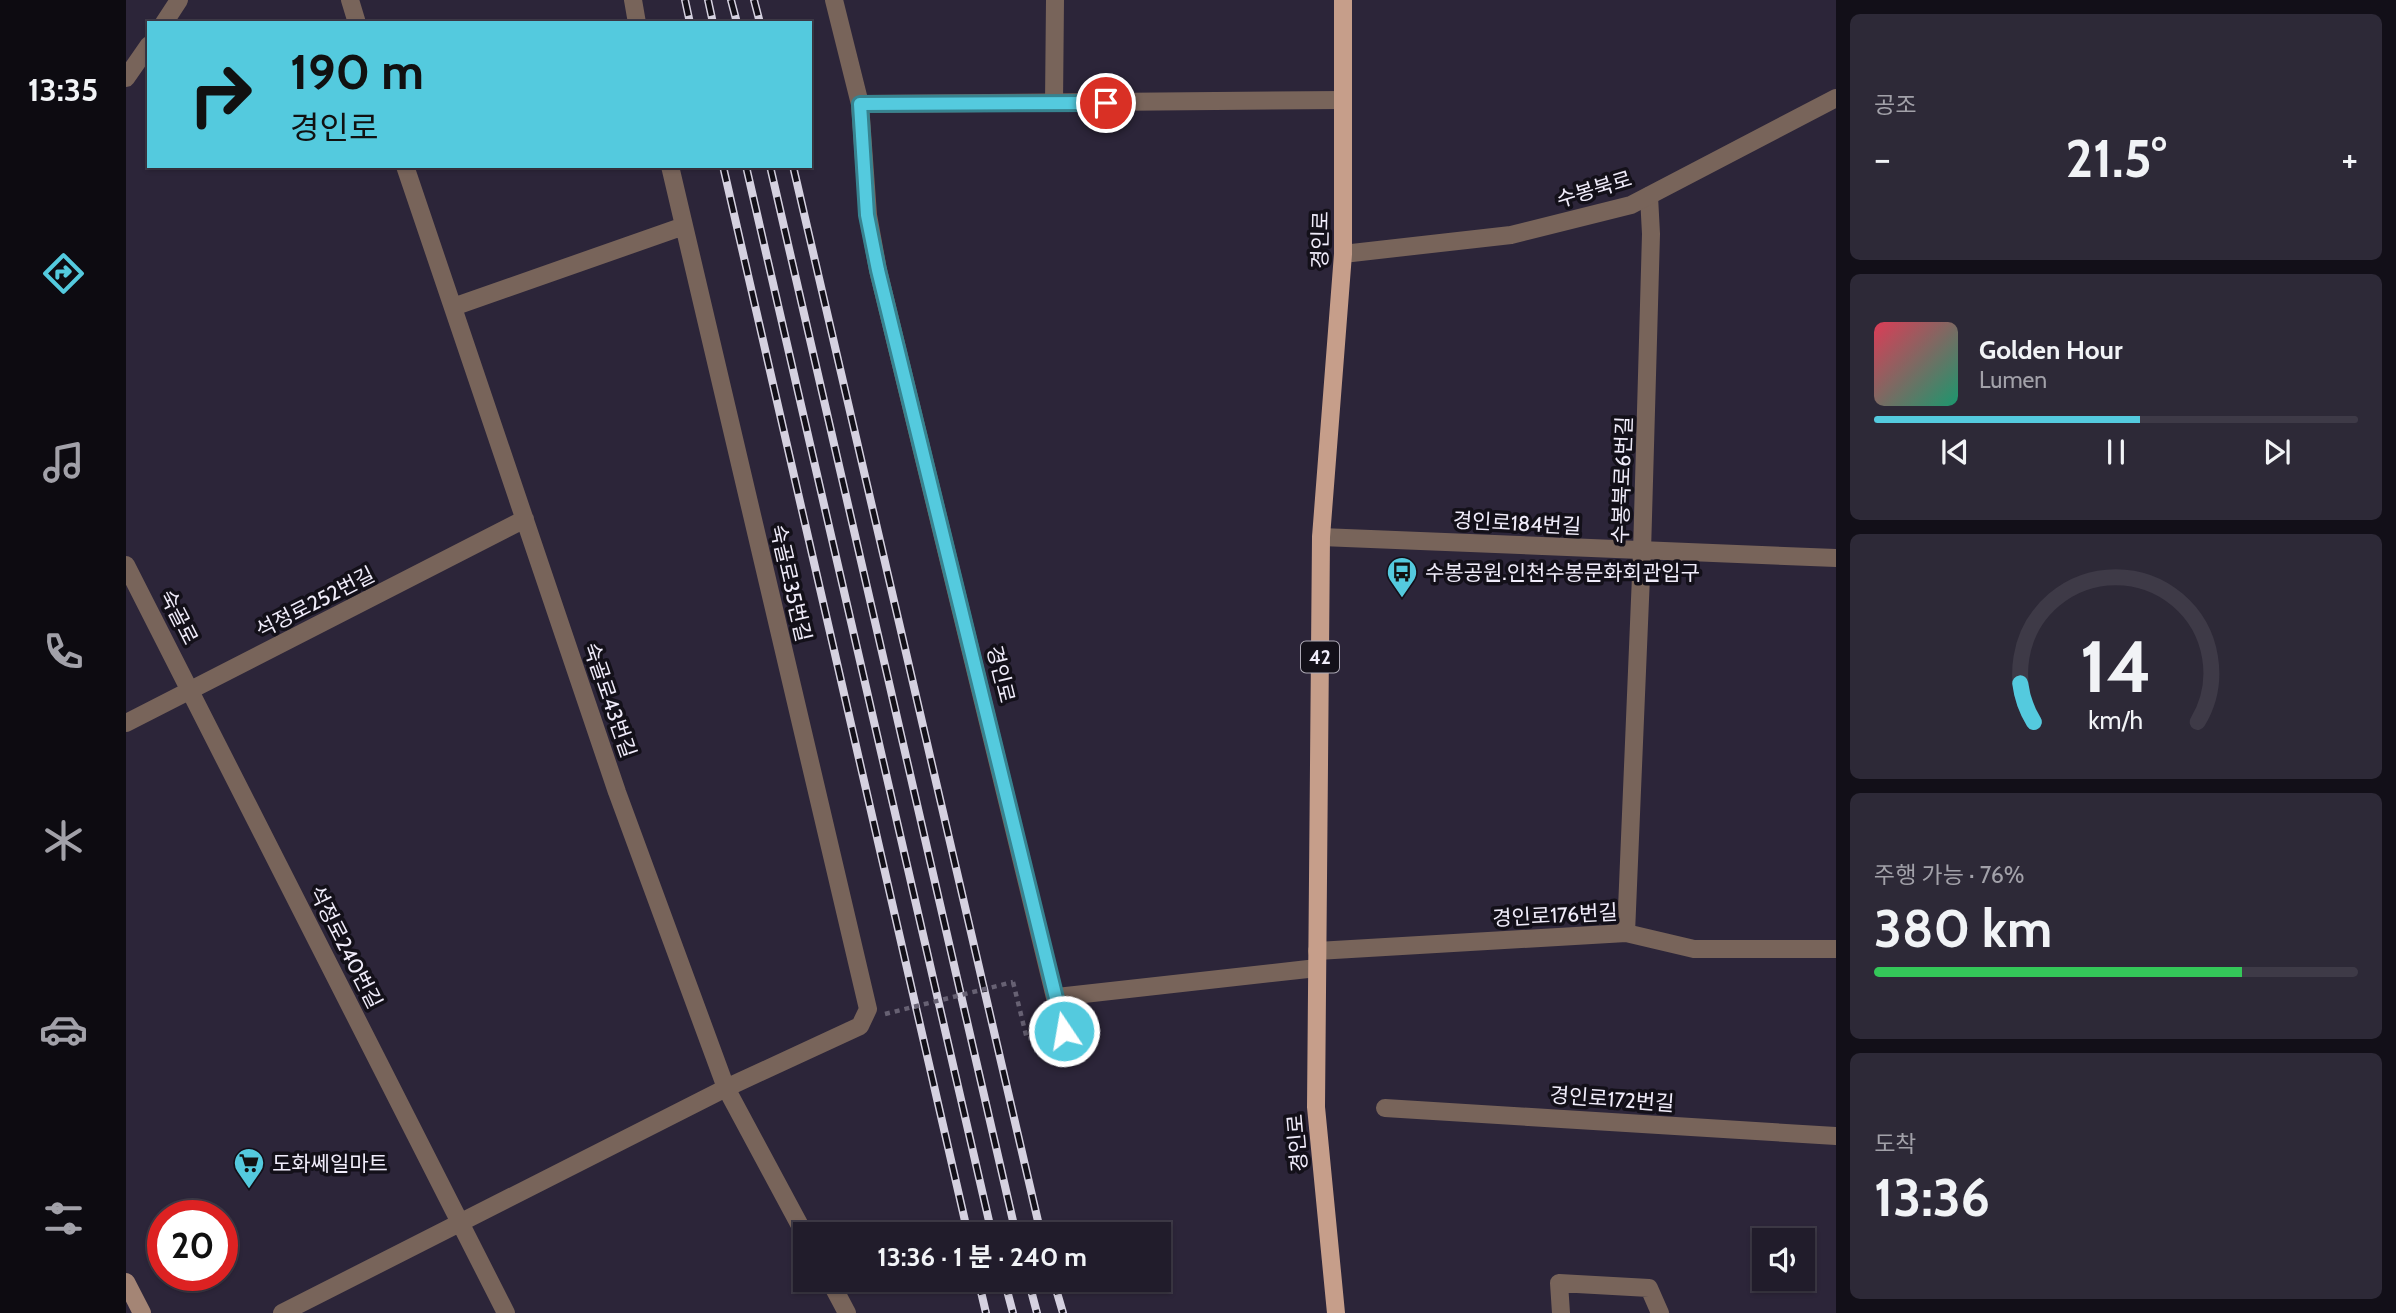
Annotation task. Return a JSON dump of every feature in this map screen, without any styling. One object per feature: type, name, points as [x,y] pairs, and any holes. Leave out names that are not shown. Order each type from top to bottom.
[{"type":"main road","name":"경인로","points":[[1336,1313],[1316,1107],[1321,537],[1343,254],[1343,0]]},
{"type":"main road","points":[[126,1282],[142,1313]]},
{"type":"street","points":[[164,21],[179,0]]},
{"type":"street","points":[[350,0],[356,21]]},
{"type":"street","points":[[633,0],[637,21]]},
{"type":"street","name":"경인로","points":[[834,0],[860,104],[867,215],[878,270],[1057,997],[1067,1047]]},
{"type":"street","points":[[1054,103],[1055,0]]},
{"type":"street","points":[[126,78],[147,47]]},
{"type":"street","name":"수봉북로","points":[[1343,254],[1511,235],[1631,205],[1836,98]]},
{"type":"street","points":[[860,104],[1343,100]]},
{"type":"street","name":"숙골로43번길","points":[[406,168],[617,792],[726,1088],[798,1222]]},
{"type":"street","name":"숙골로35번길","points":[[670,168],[876,1012]]},
{"type":"street","name":"수봉북로6번길","points":[[1626,933],[1643,552],[1651,234],[1649,196]]},
{"type":"street","points":[[453,307],[684,226]]},
{"type":"street","name":"석정로252번길","points":[[126,723],[525,519]]},
{"type":"street","name":"경인로184번길","points":[[1321,537],[1836,558]]},
{"type":"street","name":"숙골로","points":[[126,565],[191,691]]},
{"type":"street","name":"석정로240번길","points":[[191,691],[506,1313]]},
{"type":"street","name":"경인로176번길","points":[[1317,959],[1626,933],[1694,949],[1836,949]]},
{"type":"street","points":[[1057,997],[1317,959]]},
{"type":"street","points":[[282,1313],[726,1088],[860,1026],[876,1012]]},
{"type":"street","name":"경인로172번길","points":[[1385,1108],[1836,1136]]},
{"type":"street","points":[[1560,1313],[1559,1283],[1649,1288],[1660,1313]]},
{"type":"street","points":[[836,1292],[847,1313]]},
{"type":"path","points":[[876,1012],[1013,982],[1027,1039]]},
{"type":"railway","points":[[685,0],[690,21]]},
{"type":"railway","points":[[708,0],[713,21]]},
{"type":"railway","points":[[731,0],[736,21]]},
{"type":"railway","points":[[754,0],[759,21]]},
{"type":"railway","points":[[723,168],[965,1222]]},
{"type":"railway","points":[[746,168],[989,1222]]},
{"type":"railway","points":[[770,168],[1013,1222]]},
{"type":"railway","points":[[793,168],[1038,1222]]},
{"type":"railway","points":[[981,1292],[986,1313]]},
{"type":"railway","points":[[1007,1292],[1013,1313]]},
{"type":"railway","points":[[1031,1292],[1037,1313]]},
{"type":"railway","points":[[1057,1292],[1063,1313]]},
{"type":"place","name":"수봉공원.인천수봉문화회관입구","points":[[1402,599]]},
{"type":"place","name":"도화쎄일마트","points":[[249,1190]]},
{"type":"route","points":[[1064,1031],[878,270],[867,215],[860,104],[1106,103]]}]
